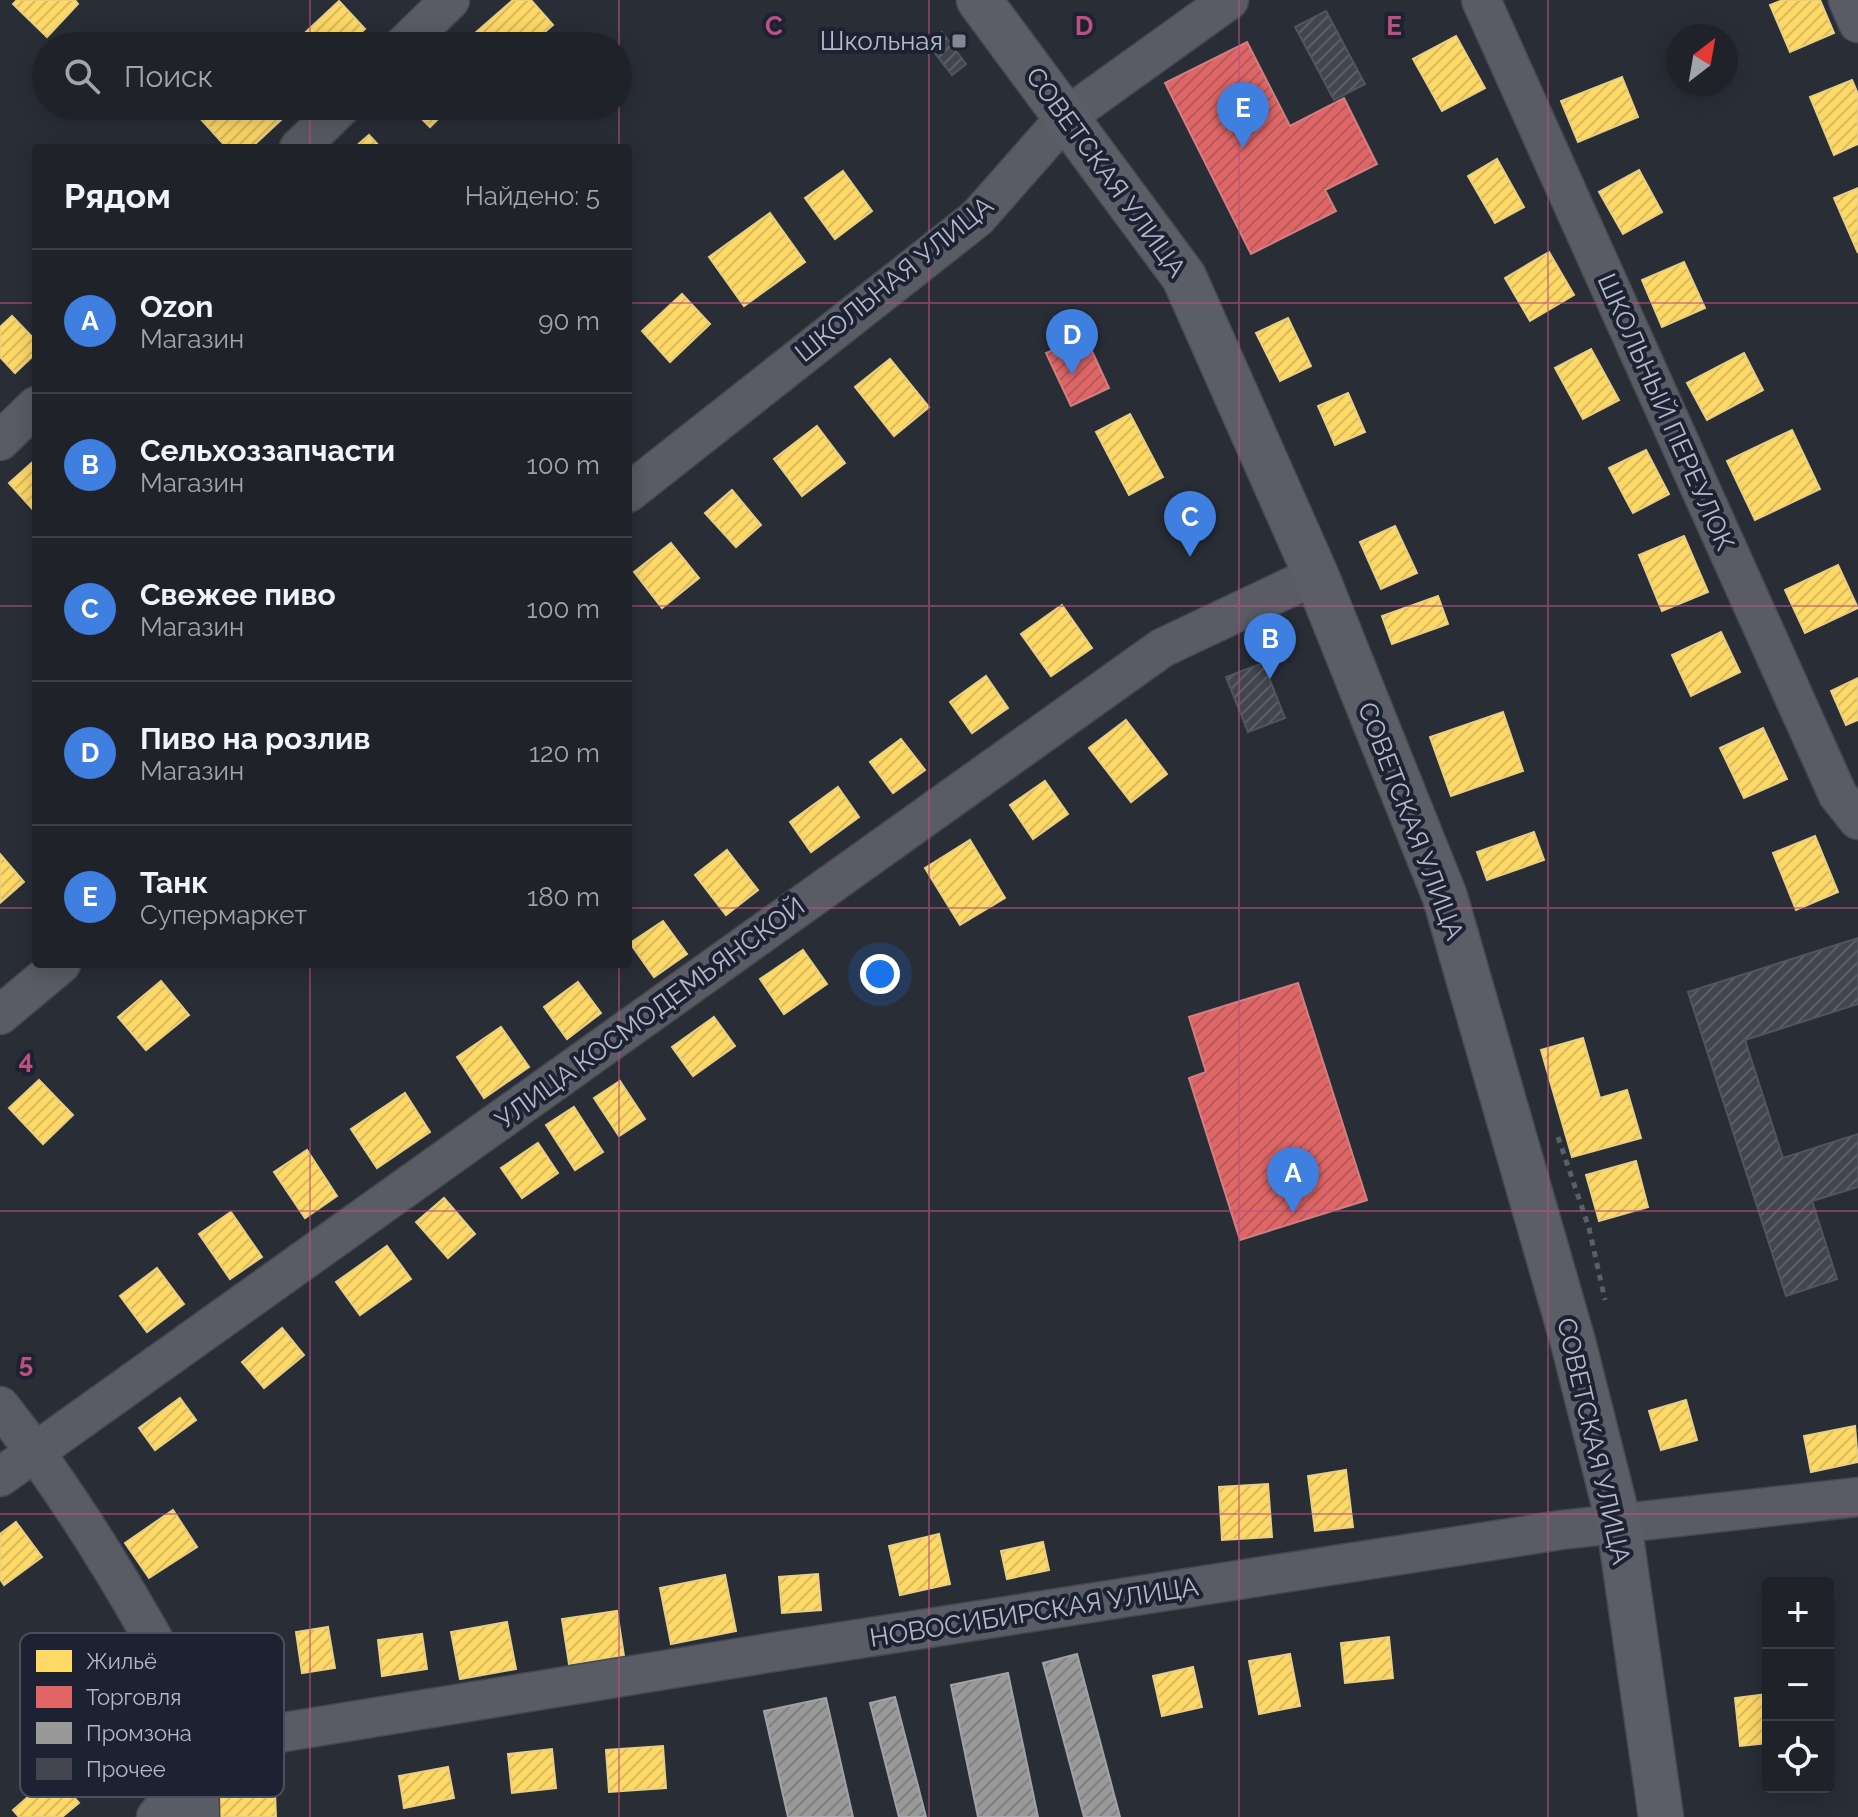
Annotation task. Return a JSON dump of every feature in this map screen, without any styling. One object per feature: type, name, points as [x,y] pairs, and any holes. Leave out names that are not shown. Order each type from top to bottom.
[{"type":"main road","name":"СОВЕТСКАЯ УЛИЦА","points":[[979,0],[1184,277],[1316,575],[1445,897],[1573,1342],[1619,1524],[1661,1817]]},
{"type":"street","points":[[417,32],[450,0]]},
{"type":"street","name":"ШКОЛЬНАЯ УЛИЦА","points":[[632,490],[977,218],[1066,117],[1229,0]]},
{"type":"street","name":"ШКОЛЬНЫЙ ПЕРЕУЛОК","points":[[1481,0],[1838,795],[1858,820]]},
{"type":"street","points":[[1848,0],[1858,23]]},
{"type":"street","points":[[303,144],[328,120]]},
{"type":"street","points":[[0,441],[32,410]]},
{"type":"street","name":"УЛИЦА КОСМОДЕМЬЯНСКОЙ","points":[[0,1477],[1162,648],[1316,575]]},
{"type":"street","points":[[0,1015],[56,968]]},
{"type":"street","points":[[0,1406],[36,1452],[149,1633]]},
{"type":"street","name":"НОВОСИБИРСКАЯ УЛИЦА","points":[[284,1741],[787,1650],[1619,1524],[1858,1497]]},
{"type":"street","points":[[156,1817],[172,1797]]},
{"type":"street","points":[[200,1817],[202,1797]]},
{"type":"building: Жильё","points":[[17,0],[75,0],[78,4],[52,32],[42,32],[13,4]]},
{"type":"building: Жильё","points":[[513,0],[531,0],[553,25],[545,32],[476,32]]},
{"type":"building: Жильё","points":[[1783,0],[1820,0],[1834,33],[1790,52],[1770,5]]},
{"type":"building: Жильё","points":[[339,1],[365,29],[362,32],[306,32]]},
{"type":"building: Жильё","points":[[1456,36],[1485,88],[1442,111],[1413,59]]},
{"type":"building: Жильё","points":[[1622,77],[1638,117],[1578,142],[1561,101]]},
{"type":"building: Жильё","points":[[1852,80],[1858,94],[1858,144],[1834,155],[1810,97]]},
{"type":"building: Жильё","points":[[202,120],[281,120],[255,144],[223,144]]},
{"type":"building: Жильё","points":[[423,120],[437,120],[430,127]]},
{"type":"building: Жильё","points":[[369,135],[377,144],[359,144]]},
{"type":"building: Жильё","points":[[1497,159],[1524,207],[1495,223],[1468,176]]},
{"type":"building: Жильё","points":[[1639,170],[1662,212],[1623,234],[1599,192]]},
{"type":"building: Жильё","points":[[843,171],[872,211],[835,239],[805,198]]},
{"type":"building: Жильё","points":[[1858,188],[1858,253],[1834,198]]},
{"type":"building: Жильё","points":[[770,213],[805,262],[744,306],[709,257]]},
{"type":"building: Жильё","points":[[1549,252],[1574,295],[1530,321],[1505,278]]},
{"type":"building: Жильё","points":[[1684,262],[1705,308],[1662,327],[1642,280]]},
{"type":"building: Жильё","points":[[682,294],[710,324],[670,362],[642,331]]},
{"type":"building: Жильё","points":[[12,316],[32,337],[32,357],[15,373],[0,357],[0,327]]},
{"type":"building: Жильё","points":[[1288,318],[1311,366],[1280,381],[1256,333]]},
{"type":"building: Жильё","points":[[1591,349],[1619,400],[1583,419],[1555,368]]},
{"type":"building: Жильё","points":[[1744,353],[1763,390],[1707,420],[1687,383]]},
{"type":"building: Жильё","points":[[890,359],[929,407],[894,436],[855,387]]},
{"type":"building: Жильё","points":[[1348,393],[1365,432],[1335,445],[1318,406]]},
{"type":"building: Жильё","points":[[1130,414],[1163,477],[1129,495],[1096,432]]},
{"type":"building: Жильё","points":[[817,426],[845,463],[802,496],[774,459]]},
{"type":"building: Жильё","points":[[1792,430],[1820,489],[1755,520],[1727,461]]},
{"type":"building: Жильё","points":[[1646,450],[1669,494],[1633,513],[1609,468]]},
{"type":"building: Жильё","points":[[32,463],[32,509],[9,483]]},
{"type":"building: Жильё","points":[[732,490],[761,525],[736,547],[705,513]]},
{"type":"building: Жильё","points":[[1395,526],[1417,573],[1381,589],[1360,542]]},
{"type":"building: Жильё","points":[[1684,536],[1708,592],[1662,611],[1639,555]]},
{"type":"building: Жильё","points":[[671,543],[699,578],[662,608],[634,572]]},
{"type":"building: Жильё","points":[[1838,565],[1858,608],[1805,633],[1785,590]]},
{"type":"building: Жильё","points":[[1438,596],[1448,624],[1392,644],[1382,616]]},
{"type":"building: Жильё","points":[[1062,605],[1092,648],[1051,676],[1021,634]]},
{"type":"building: Жильё","points":[[1721,632],[1740,672],[1691,696],[1672,655]]},
{"type":"building: Жильё","points":[[986,676],[1008,708],[972,733],[950,702]]},
{"type":"building: Жильё","points":[[1858,678],[1858,720],[1846,725],[1831,691]]},
{"type":"building: Жильё","points":[[1503,712],[1523,771],[1451,796],[1430,737]]},
{"type":"building: Жильё","points":[[1126,720],[1167,774],[1131,802],[1089,748]]},
{"type":"building: Жильё","points":[[1763,728],[1787,779],[1744,798],[1720,748]]},
{"type":"building: Жильё","points":[[901,739],[925,770],[893,793],[870,762]]},
{"type":"building: Жильё","points":[[1045,781],[1068,814],[1033,839],[1010,805]]},
{"type":"building: Жильё","points":[[838,787],[859,817],[811,852],[790,822]]},
{"type":"building: Жильё","points":[[1534,832],[1544,860],[1487,880],[1477,852]]},
{"type":"building: Жильё","points":[[1815,836],[1838,892],[1796,910],[1773,853]]},
{"type":"building: Жильё","points":[[970,840],[1005,898],[960,925],[925,868]]},
{"type":"building: Жильё","points":[[727,850],[758,890],[726,915],[695,875]]},
{"type":"building: Жильё","points":[[0,854],[24,882],[0,903]]},
{"type":"building: Жильё","points":[[663,921],[687,954],[654,977],[632,942]]},
{"type":"building: Жильё","points":[[803,950],[827,984],[784,1014],[760,979]]},
{"type":"building: Жильё","points":[[161,981],[189,1015],[146,1050],[118,1017]]},
{"type":"building: Жильё","points":[[578,982],[601,1013],[567,1039],[544,1007]]},
{"type":"building: Жильё","points":[[714,1017],[735,1046],[693,1076],[672,1047]]},
{"type":"building: Жильё","points":[[501,1027],[529,1067],[484,1098],[457,1057]]},
{"type":"building: Жильё","points":[[1583,1038],[1600,1098],[1627,1090],[1641,1138],[1572,1157],[1541,1050]]},
{"type":"building: Жильё","points":[[39,1080],[73,1115],[43,1144],[9,1108]]},
{"type":"building: Жильё","points":[[620,1081],[645,1119],[619,1136],[594,1098]]},
{"type":"building: Жильё","points":[[405,1093],[430,1132],[377,1168],[351,1129]]},
{"type":"building: Жильё","points":[[574,1107],[603,1152],[575,1170],[546,1125]]},
{"type":"building: Жильё","points":[[538,1143],[558,1173],[522,1198],[501,1168]]},
{"type":"building: Жильё","points":[[307,1150],[337,1196],[305,1218],[274,1172]]},
{"type":"building: Жильё","points":[[1636,1161],[1648,1207],[1599,1221],[1586,1175]]},
{"type":"building: Жильё","points":[[444,1198],[475,1234],[448,1258],[416,1222]]},
{"type":"building: Жильё","points":[[231,1212],[262,1257],[230,1279],[199,1234]]},
{"type":"building: Жильё","points":[[387,1246],[411,1279],[360,1315],[336,1282]]},
{"type":"building: Жильё","points":[[157,1268],[184,1304],[147,1332],[120,1296]]},
{"type":"building: Жильё","points":[[282,1328],[304,1355],[264,1388],[242,1362]]},
{"type":"building: Жильё","points":[[180,1398],[196,1420],[155,1450],[139,1428]]},
{"type":"building: Жильё","points":[[1686,1400],[1697,1440],[1661,1450],[1649,1411]]},
{"type":"building: Жильё","points":[[1855,1426],[1858,1462],[1811,1472],[1804,1436]]},
{"type":"building: Жильё","points":[[1346,1470],[1353,1527],[1315,1531],[1308,1476]]},
{"type":"building: Жильё","points":[[1268,1484],[1272,1537],[1222,1540],[1219,1487]]},
{"type":"building: Жильё","points":[[173,1510],[197,1547],[149,1578],[125,1543]]},
{"type":"building: Жильё","points":[[16,1522],[42,1557],[4,1585],[0,1579],[0,1534]]},
{"type":"building: Жильё","points":[[939,1534],[950,1584],[900,1595],[889,1546]]},
{"type":"building: Жильё","points":[[1043,1542],[1049,1570],[1007,1579],[1001,1551]]},
{"type":"building: Жильё","points":[[818,1574],[821,1610],[782,1613],[779,1577]]},
{"type":"building: Жильё","points":[[725,1575],[736,1631],[671,1644],[660,1588]]},
{"type":"building: Жильё","points":[[617,1611],[624,1656],[569,1664],[562,1619]]},
{"type":"building: Жильё","points":[[507,1622],[516,1669],[460,1679],[451,1632]]},
{"type":"building: Жильё","points":[[328,1627],[335,1668],[302,1673],[296,1632]]},
{"type":"building: Жильё","points":[[422,1634],[427,1669],[382,1676],[378,1640]]},
{"type":"building: Жильё","points":[[1389,1637],[1393,1678],[1345,1683],[1341,1643]]},
{"type":"building: Жильё","points":[[1290,1654],[1300,1706],[1259,1714],[1249,1661]]},
{"type":"building: Жильё","points":[[1193,1667],[1202,1707],[1162,1716],[1153,1676]]},
{"type":"building: Жильё","points":[[1762,1695],[1762,1744],[1740,1746],[1735,1698]]},
{"type":"building: Жильё","points":[[663,1746],[666,1788],[609,1792],[606,1750]]},
{"type":"building: Жильё","points":[[552,1749],[556,1788],[512,1793],[508,1754]]},
{"type":"building: Жильё","points":[[448,1767],[454,1798],[404,1808],[399,1776]]},
{"type":"building: Жильё","points":[[28,1797],[74,1797],[79,1803],[62,1817],[19,1817],[13,1810]]},
{"type":"building: Жильё","points":[[215,1797],[275,1797],[276,1817],[217,1817]]},
{"type":"building: Торговля","points":[[1247,42],[1290,126],[1344,98],[1377,164],[1325,190],[1336,211],[1251,254],[1165,83]]},
{"type":"building: Торговля","points":[[1085,336],[1109,388],[1071,406],[1046,353]]},
{"type":"building: Торговля","points":[[1298,983],[1367,1200],[1240,1240],[1189,1078],[1206,1072],[1189,1017]]},
{"type":"building: Промзона","points":[[1077,1654],[1120,1817],[1084,1817],[1043,1663]]},
{"type":"building: Промзона","points":[[1008,1673],[1038,1817],[978,1817],[951,1685]]},
{"type":"building: Промзона","points":[[895,1697],[926,1817],[899,1817],[870,1703]]},
{"type":"building: Промзона","points":[[826,1698],[853,1817],[788,1817],[764,1711]]},
{"type":"building: Прочее","points":[[1326,11],[1365,84],[1334,100],[1295,27]]},
{"type":"building: Прочее","points":[[942,32],[966,64],[952,75],[927,43]]},
{"type":"building: Прочее","points":[[1263,663],[1285,718],[1248,732],[1226,677]]},
{"type":"building: Прочее","points":[[1858,938],[1858,1004],[1745,1040],[1783,1158],[1858,1134],[1858,1187],[1812,1201],[1837,1279],[1786,1296],[1688,992]]},
{"type":"place","name":"Школьная","points":[[959,41]]},
{"type":"place","name":"Танк","points":[[1243,148]]},
{"type":"place","name":"Пиво на розлив","points":[[1072,375]]},
{"type":"place","name":"Свежее пиво","points":[[1190,557]]},
{"type":"place","name":"Сельхоззапчасти","points":[[1270,679]]},
{"type":"place","name":"Ozon","points":[[1293,1213]]}]
